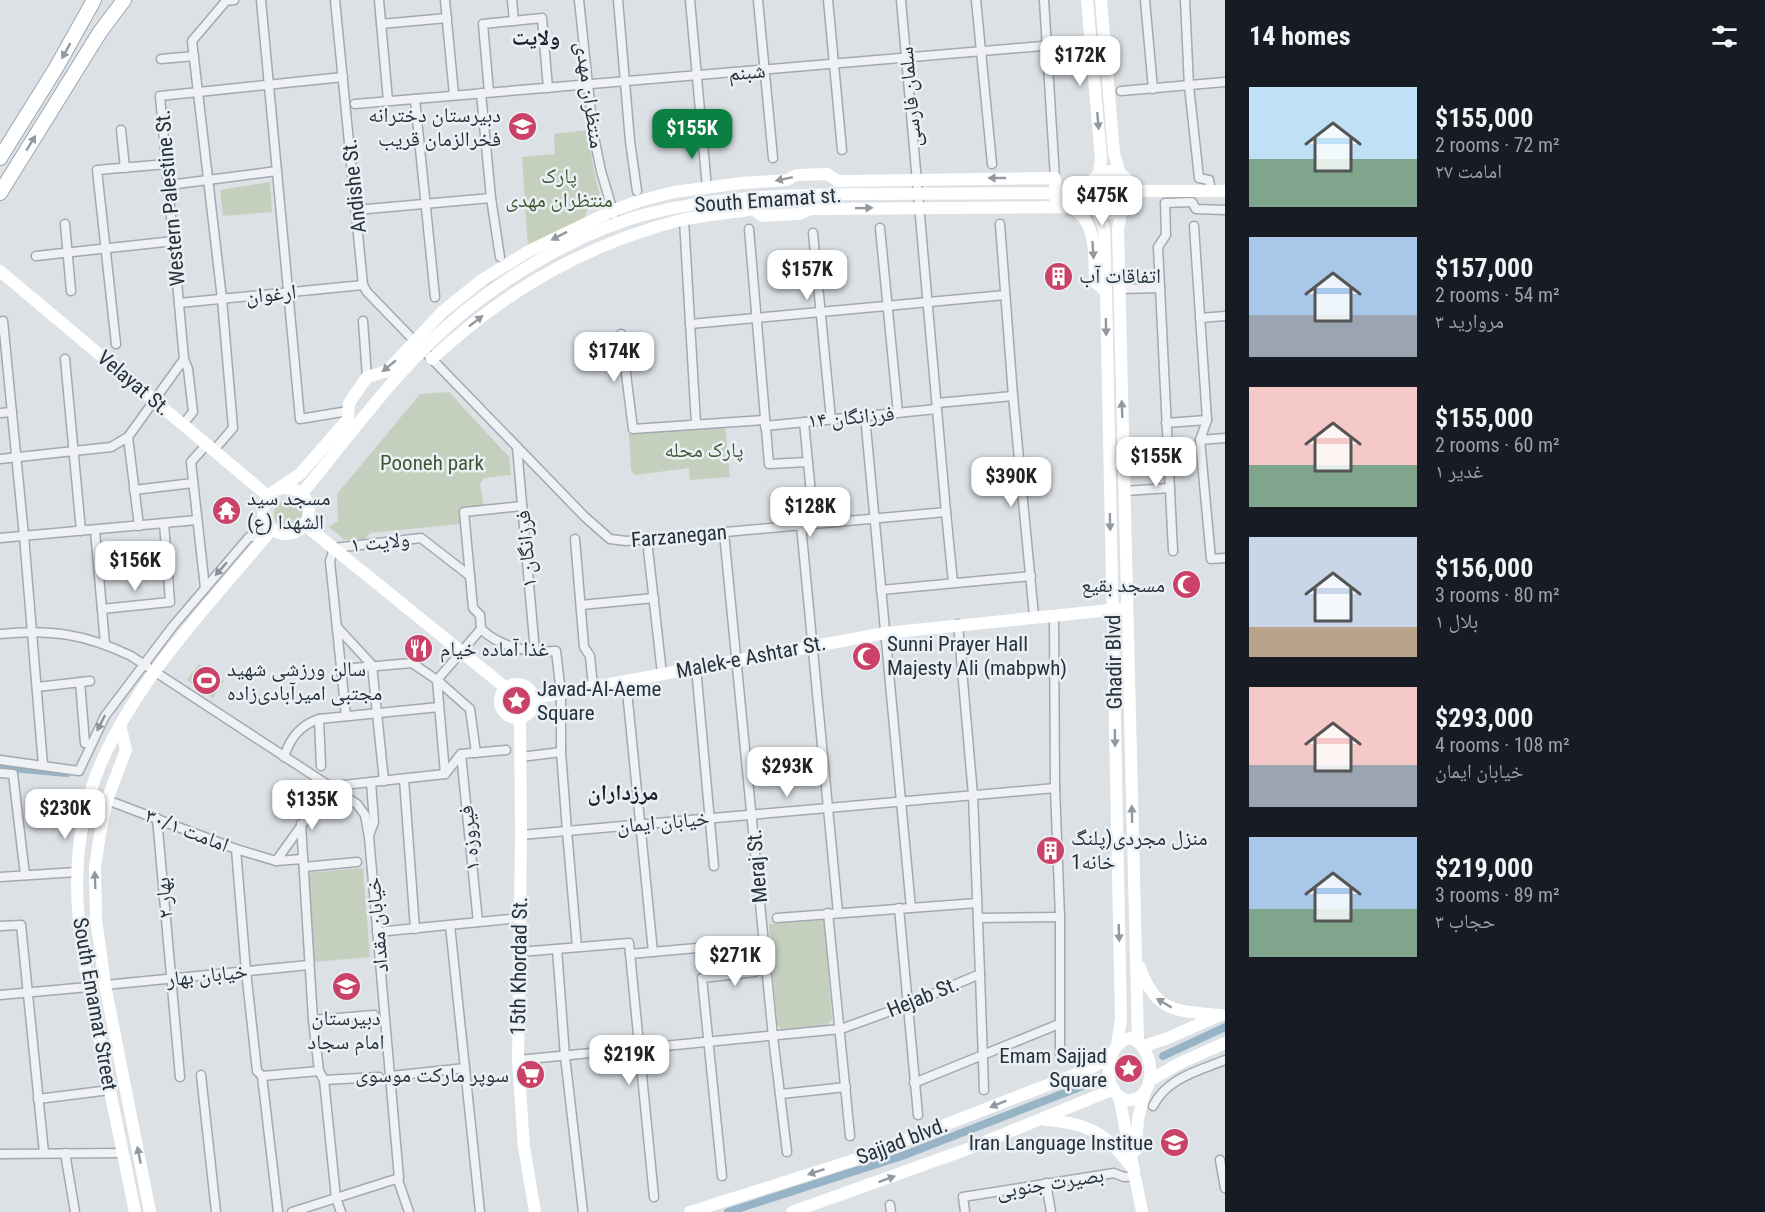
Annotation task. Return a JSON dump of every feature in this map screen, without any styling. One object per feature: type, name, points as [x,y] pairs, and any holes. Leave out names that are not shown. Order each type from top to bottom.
[{"type":"main road","points":[[0,158],[56,68],[94,0]]},
{"type":"main road","points":[[0,193],[100,32],[124,0]]},
{"type":"main road","points":[[1087,0],[1101,158],[1099,174]]},
{"type":"main road","points":[[1101,0],[1114,153],[1120,174]]},
{"type":"main road","points":[[1109,171],[1120,174],[1128,181],[1131,191],[1129,202],[1122,209],[1111,213],[1100,211],[1089,193],[1092,182],[1099,174],[1109,171]]},
{"type":"main road","points":[[812,174],[813,195]]},
{"type":"main road","points":[[423,350],[442,312],[483,279],[527,252],[612,211],[674,192],[787,180],[797,175],[812,174],[826,174],[838,181],[1055,178],[1056,206]]},
{"type":"main road","points":[[1131,191],[1225,191]]},
{"type":"main road","name":"South Emamat st.","points":[[302,493],[423,350],[472,305],[529,266],[631,219],[714,201],[781,195],[1089,193]]},
{"type":"main road","points":[[781,195],[782,214]]},
{"type":"main road","points":[[279,488],[292,488],[302,493],[308,502],[310,510],[305,525],[300,530],[285,534],[268,533],[264,515],[265,502],[268,496],[279,488],[300,474],[348,418],[349,403],[367,377],[387,371],[423,350],[454,338],[529,283],[574,258],[633,234],[684,220],[754,209],[762,216],[799,214],[811,209],[1069,207],[1077,210],[1087,222],[1093,237],[1095,282],[1106,291]]},
{"type":"main road","name":"Ghadir Blvd","points":[[1096,207],[1104,229],[1106,291],[1121,1019],[1117,1045]]},
{"type":"main road","name":"Ghadir Blvd","points":[[1122,209],[1118,229],[1119,289],[1135,953],[1141,1043]]},
{"type":"main road","points":[[631,219],[633,234]]},
{"type":"main road","name":"Velayat St.","points":[[0,271],[268,496]]},
{"type":"main road","points":[[305,525],[506,688]]},
{"type":"main road","name":"South Emamat Street","points":[[135,1212],[88,987],[78,921],[78,855],[85,813],[101,764],[120,725],[155,670],[268,533]]},
{"type":"main road","name":"Malek-e Ashtar St.","points":[[534,698],[885,633],[1034,616],[1127,609]]},
{"type":"main road","points":[[515,684],[524,685],[532,691],[534,698],[530,712],[520,718],[509,716],[502,708],[501,697],[506,688],[515,684]]},
{"type":"main road","name":"15th Khordad St.","points":[[520,718],[518,1060],[524,1147],[535,1212]]},
{"type":"main road","points":[[120,725],[126,750],[107,800],[96,856],[96,919],[105,985],[150,1212]]},
{"type":"main road","points":[[78,855],[96,856]]},
{"type":"main road","points":[[1135,953],[1146,987],[1160,1002],[1187,1012],[1223,1014]]},
{"type":"main road","points":[[88,987],[105,985]]},
{"type":"main road","points":[[1142,1212],[1136,1174],[1108,1068],[1110,1057],[1123,1040],[1130,1038],[1141,1043],[1168,1038],[1223,1014]]},
{"type":"main road","points":[[1136,1174],[1138,1119],[1151,1070],[1149,1058],[1141,1043]]},
{"type":"main road","points":[[1116,1093],[1128,1100],[1136,1098],[1147,1084],[1180,1063],[1225,1043]]},
{"type":"main road","name":"Sajjad blvd.","points":[[690,1212],[854,1160],[1089,1069],[1110,1057]]},
{"type":"main road","points":[[106,1069],[121,1066]]},
{"type":"main road","name":"Sajjad blvd.","points":[[792,1212],[886,1180],[1041,1119],[1116,1093]]},
{"type":"main road","points":[[1041,1119],[1072,1122],[1093,1130],[1115,1147],[1136,1174]]},
{"type":"street","points":[[205,588],[191,462],[232,428],[222,298],[192,41],[226,1],[234,0]]},
{"type":"street","points":[[261,0],[300,419],[348,411]]},
{"type":"street","name":"Andishe St.","points":[[335,0],[363,285]]},
{"type":"street","points":[[379,0],[388,101]]},
{"type":"street","points":[[445,0],[454,95]]},
{"type":"street","points":[[512,0],[513,21]]},
{"type":"street","name":"منتظران مهدی","points":[[579,0],[586,85],[597,152],[612,211],[618,224]]},
{"type":"street","points":[[618,0],[624,82],[637,191]]},
{"type":"street","points":[[690,0],[707,188]]},
{"type":"street","points":[[758,0],[773,158]]},
{"type":"street","points":[[828,0],[842,150]]},
{"type":"street","name":"سلمان فارسی","points":[[902,0],[917,193]]},
{"type":"street","points":[[976,0],[992,164]]},
{"type":"street","points":[[1044,0],[1055,178]]},
{"type":"street","points":[[1145,0],[1153,89]]},
{"type":"street","points":[[1185,0],[1189,86],[1199,178],[1209,180],[1211,191]]},
{"type":"street","points":[[381,24],[447,18]]},
{"type":"street","points":[[500,257],[491,198],[483,24],[542,18],[548,88]]},
{"type":"street","name":"شبنم","points":[[356,104],[1078,43]]},
{"type":"street","points":[[161,59],[194,56]]},
{"type":"street","name":"Western Palestine St.","points":[[183,424],[193,412],[188,369],[183,359],[180,303],[160,96],[343,77]]},
{"type":"street","points":[[1121,91],[1225,82]]},
{"type":"street","points":[[415,99],[435,297]]},
{"type":"street","points":[[122,130],[125,168]]},
{"type":"street","points":[[116,344],[97,170],[167,164]]},
{"type":"street","points":[[169,185],[278,171]]},
{"type":"street","points":[[917,193],[953,583]]},
{"type":"street","points":[[356,210],[491,198]]},
{"type":"street","points":[[1173,551],[1158,247],[1166,235],[1165,203],[1192,202],[1196,209],[1225,210]]},
{"type":"street","points":[[684,220],[696,424]]},
{"type":"street","points":[[65,224],[71,291]]},
{"type":"street","points":[[1000,224],[1013,396],[1034,616]]},
{"type":"street","points":[[1194,226],[1207,420],[1200,440],[1211,559],[1225,558]]},
{"type":"street","points":[[880,228],[898,413]]},
{"type":"street","points":[[749,229],[769,464],[808,462]]},
{"type":"street","points":[[813,232],[831,419]]},
{"type":"street","points":[[36,256],[174,242]]},
{"type":"street","points":[[363,285],[367,292],[423,350]]},
{"type":"street","name":"ارغوان","points":[[180,303],[363,285]]},
{"type":"street","points":[[1119,289],[1160,288]]},
{"type":"street","points":[[690,324],[1005,295]]},
{"type":"street","points":[[1200,318],[1225,316]]},
{"type":"street","points":[[3,321],[43,765]]},
{"type":"street","points":[[363,321],[367,377]]},
{"type":"street","name":"فرزانگان ۱۴","points":[[621,334],[633,429],[696,424],[804,422],[898,413],[1013,396]]},
{"type":"street","name":"Farzanegan","points":[[423,350],[603,534],[618,541],[946,512]]},
{"type":"street","points":[[64,359],[81,531]]},
{"type":"street","points":[[0,459],[111,447],[128,437],[183,359]]},
{"type":"street","points":[[0,413],[12,412]]},
{"type":"street","points":[[865,416],[911,908]]},
{"type":"street","points":[[1166,423],[1207,420]]},
{"type":"street","points":[[804,422],[814,524]]},
{"type":"street","points":[[128,437],[139,526]]},
{"type":"street","points":[[1200,440],[1225,438]]},
{"type":"street","name":"فرزانگان ۱","points":[[517,447],[535,652]]},
{"type":"street","points":[[134,490],[193,483]]},
{"type":"street","points":[[1125,491],[1170,488]]},
{"type":"street","points":[[522,506],[464,512],[473,608],[480,615],[481,629],[492,639],[535,652],[556,651],[561,693],[561,752],[577,947]]},
{"type":"street","points":[[0,538],[197,520]]},
{"type":"street","points":[[102,609],[170,602],[164,524]]},
{"type":"street","points":[[801,525],[838,913]]},
{"type":"street","points":[[95,530],[105,644]]},
{"type":"street","points":[[0,760],[79,771],[105,716],[144,663],[249,537],[268,533]]},
{"type":"street","name":"Meraj St.","points":[[723,533],[773,1037],[787,1152]]},
{"type":"street","name":"ولایت ۱","points":[[334,548],[421,538],[470,576]]},
{"type":"street","points":[[575,539],[584,647],[590,656],[593,687]]},
{"type":"street","points":[[647,540],[662,674]]},
{"type":"street","points":[[334,548],[330,561],[346,716]]},
{"type":"street","points":[[881,590],[1030,576]]},
{"type":"street","points":[[581,605],[654,598]]},
{"type":"street","points":[[1054,615],[1055,788],[1060,917],[1060,1054]]},
{"type":"street","name":"Hejab St.","points":[[518,1060],[841,1029],[980,974],[973,795],[958,624]]},
{"type":"street","points":[[337,627],[372,665],[384,781]]},
{"type":"street","points":[[444,774],[437,680],[481,629]]},
{"type":"street","name":"خیابان مقداد","points":[[0,634],[32,631],[74,635],[105,644],[144,663],[357,804],[365,815],[391,1076],[398,1180],[409,1212]]},
{"type":"street","points":[[342,669],[412,663],[437,680],[471,709],[476,753]]},
{"type":"street","points":[[696,667],[714,866]]},
{"type":"street","points":[[37,687],[90,681]]},
{"type":"street","points":[[626,681],[653,952]]},
{"type":"street","points":[[80,682],[85,743],[91,744]]},
{"type":"street","points":[[284,757],[296,733],[309,722],[439,706]]},
{"type":"street","points":[[320,719],[321,766]]},
{"type":"street","points":[[343,785],[444,774],[461,754],[506,750]]},
{"type":"street","points":[[521,757],[561,752]]},
{"type":"street","name":"فیروزه ۱","points":[[461,754],[477,922]]},
{"type":"street","points":[[0,772],[13,774],[25,875]]},
{"type":"street","points":[[404,779],[415,929]]},
{"type":"street","points":[[369,837],[374,822],[371,782]]},
{"type":"street","points":[[276,861],[329,787]]},
{"type":"street","name":"خیابان ایمان","points":[[521,835],[1055,788]]},
{"type":"street","name":"امامت ۳۰/۱","points":[[107,800],[236,849],[276,861],[357,862]]},
{"type":"street","name":"بهار ۲","points":[[158,818],[180,1077]]},
{"type":"street","points":[[301,824],[313,1020],[319,1071],[324,1080],[336,1198],[341,1212]]},
{"type":"street","points":[[236,849],[246,971],[278,1212]]},
{"type":"street","points":[[0,877],[77,872]]},
{"type":"street","points":[[777,918],[977,903]]},
{"type":"street","points":[[899,908],[906,1005],[918,1115]]},
{"type":"street","points":[[828,913],[850,1136]]},
{"type":"street","points":[[978,918],[1060,917]]},
{"type":"street","points":[[377,932],[520,918]]},
{"type":"street","points":[[0,926],[21,925],[45,1154]]},
{"type":"street","points":[[450,925],[480,1212]]},
{"type":"street","points":[[630,954],[764,942]]},
{"type":"street","points":[[520,952],[629,943],[654,1197]]},
{"type":"street","points":[[722,1176],[702,978],[755,972],[752,943]]},
{"type":"street","points":[[557,949],[565,1056],[583,1212]]},
{"type":"street","name":"خیابان بهار","points":[[105,985],[309,964]]},
{"type":"street","points":[[980,974],[984,1090]]},
{"type":"street","points":[[0,995],[88,987]]},
{"type":"street","points":[[313,1020],[374,1015]]},
{"type":"street","points":[[914,1083],[1059,1024]]},
{"type":"street","points":[[1153,1106],[1158,1096],[1172,1082],[1225,1060]]},
{"type":"street","points":[[391,1076],[465,1068]]},
{"type":"street","points":[[260,1073],[319,1071]]},
{"type":"street","points":[[201,1075],[216,1212]]},
{"type":"street","points":[[324,1080],[380,1077]]},
{"type":"street","points":[[781,1094],[846,1086]]},
{"type":"street","points":[[38,1099],[110,1090]]},
{"type":"street","points":[[65,1153],[75,1212]]},
{"type":"street","points":[[0,1154],[123,1153]]},
{"type":"street","points":[[1220,1160],[1225,1188]]},
{"type":"street","name":"بصیرت جنوبی","points":[[965,1212],[963,1197],[1114,1173],[1124,1177],[1136,1174]]},
{"type":"street","points":[[292,1212],[398,1180]]},
{"type":"street","points":[[1046,1183],[1051,1212]]},
{"type":"green space","name":"پارک منتظران مهدی","points":[[588,130],[601,199],[588,207],[584,221],[528,249],[522,157],[555,154],[554,134]]},
{"type":"green space","points":[[270,182],[272,212],[223,216],[220,190]]},
{"type":"green space","name":"Pooneh park","points":[[449,392],[509,457],[511,475],[484,478],[480,484],[484,507],[459,510],[460,524],[370,533],[365,539],[345,540],[329,527],[338,521],[337,494],[420,394]]},
{"type":"green space","name":"پارک محله","points":[[725,425],[730,477],[690,480],[689,468],[635,475],[631,470],[629,434],[632,432]]},
{"type":"green space","points":[[288,500],[298,504],[302,514],[298,524],[288,528],[278,524],[274,514],[278,504]]},
{"type":"green space","name":"سالن ورزشی شهید مجتبی امیرآبادی‌زاده","points":[[199,664],[224,681],[213,698],[187,680]]},
{"type":"green space","points":[[363,868],[370,957],[313,962],[306,873]]},
{"type":"green space","points":[[824,920],[832,1019],[825,1028],[784,1031],[777,1025],[769,924]]},
{"type":"waterway","points":[[0,767],[67,773]]},
{"type":"waterway","points":[[1163,1056],[1225,1027]]},
{"type":"waterway","points":[[728,1212],[902,1156],[1093,1082]]},
{"type":"place","name":"دبیرستان دخترانه فخرالزمان قریب","points":[[522,127]]},
{"type":"place","name":"اتفاقات آب","points":[[1058,276]]},
{"type":"place","name":"مسجد سید الشهدا (ع)","points":[[226,510]]},
{"type":"place","name":"مسجد بقیع","points":[[1186,585]]},
{"type":"place","name":"غذا آماده خیام","points":[[419,649]]},
{"type":"place","name":"Sunni Prayer Hall Majesty Ali (mabpwh)","points":[[866,656]]},
{"type":"place","name":"سالن ورزشی شهید مجتبی امیرآبادی‌زاده","points":[[206,681]]},
{"type":"place","name":"Javad-Al-Aeme Square","points":[[516,701]]},
{"type":"place","name":"منزل مجردی(پلنگ خانه1","points":[[1050,850]]},
{"type":"place","name":"دبیرستان امام سجاد","points":[[346,987]]},
{"type":"place","name":"Emam Sajjad Square","points":[[1128,1068]]},
{"type":"place","name":"سوپر مارکت موسوی","points":[[530,1075]]},
{"type":"place","name":"Iran Language Institue","points":[[1174,1143]]},
{"type":"district","name":"ولایت","points":[[536,37]]},
{"type":"district","name":"مرزداران","points":[[623,792]]}]
